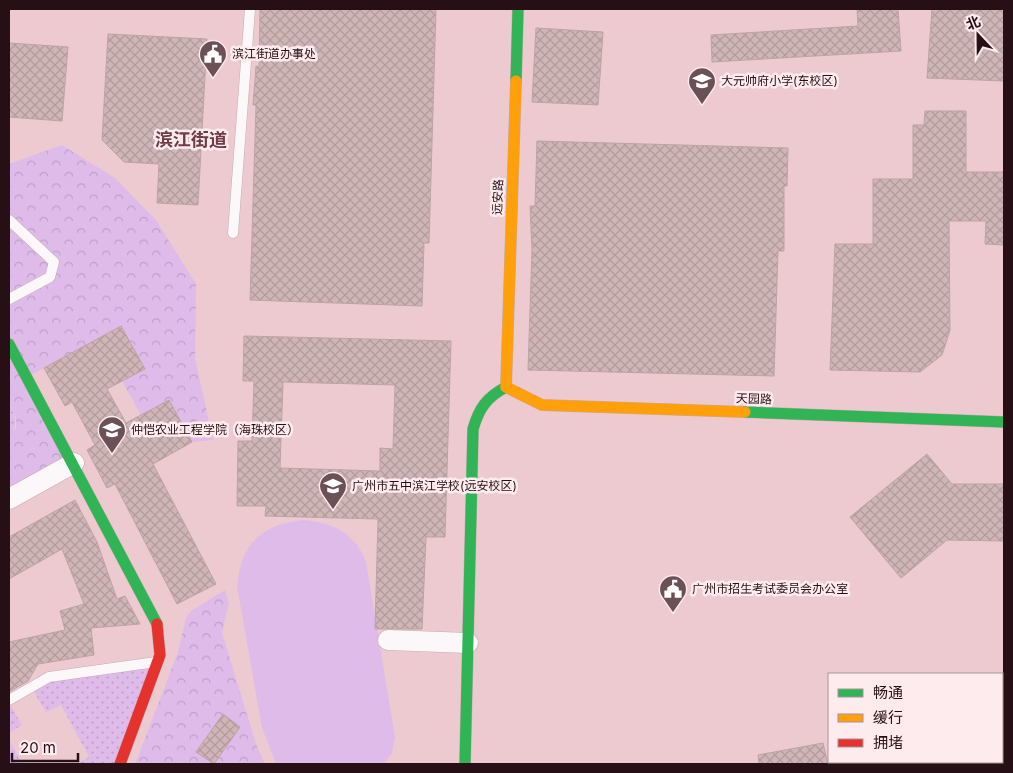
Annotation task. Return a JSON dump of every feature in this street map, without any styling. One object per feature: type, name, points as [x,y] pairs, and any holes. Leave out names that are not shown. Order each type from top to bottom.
[{"type":"street","name":"远安路","points":[[506,387],[518,9]]},
{"type":"street","points":[[9,344],[153,613],[161,640],[158,662],[120,764]]},
{"type":"street","name":"天园路","points":[[506,387],[542,405],[1004,422]]},
{"type":"street","points":[[465,764],[473,429],[478,410],[487,398],[506,387]]},
{"type":"street","points":[[9,499],[74,463]]},
{"type":"street","points":[[388,640],[468,643]]},
{"type":"lane","points":[[233,233],[250,9]]},
{"type":"lane","points":[[9,220],[54,262],[50,277],[9,299]]},
{"type":"lane","points":[[9,700],[49,677],[158,662]]},
{"type":"green space","points":[[62,145],[115,178],[156,220],[196,284],[195,358],[213,440],[192,442],[169,400],[141,415],[122,381],[144,368],[121,326],[27,377],[74,463],[9,498],[9,437],[16,428],[16,418],[9,402],[9,164]]},
{"type":"green space","points":[[9,402],[15,424],[9,437]]},
{"type":"green space","points":[[304,520],[324,523],[342,531],[356,544],[366,562],[395,737],[392,753],[384,764],[276,764],[262,728],[237,586],[239,571],[243,559],[256,539],[276,526]]},
{"type":"green space","points":[[225,590],[229,603],[222,633],[256,744],[265,764],[137,764],[136,762],[178,652],[186,618],[191,611]]},
{"type":"green space","points":[[158,662],[120,764],[76,764],[89,757],[61,705],[46,712],[31,687],[49,677]]},
{"type":"green space","points":[[9,703],[22,725],[9,733]]},
{"type":"green space","points":[[9,739],[22,764],[9,764]]},
{"type":"building","points":[[260,9],[436,9],[429,243],[424,243],[422,306],[250,300],[256,105],[253,105],[256,66],[259,67]]},
{"type":"building","points":[[857,9],[898,9],[901,51],[712,62],[711,35],[858,26]]},
{"type":"building","points":[[932,9],[1004,9],[1004,81],[927,78]]},
{"type":"building","points":[[536,28],[603,32],[598,105],[532,102]]},
{"type":"building","points":[[108,34],[207,39],[198,205],[157,203],[159,164],[124,162],[102,140]]},
{"type":"building","points":[[9,43],[68,47],[62,121],[9,117]]},
{"type":"building","points":[[925,111],[966,111],[966,172],[1004,172],[1004,245],[985,244],[986,221],[949,221],[950,330],[942,355],[920,372],[830,370],[835,244],[873,244],[873,179],[913,179],[913,125],[924,125]]},
{"type":"building","points":[[537,141],[788,148],[787,186],[784,186],[784,251],[778,251],[774,376],[528,370],[532,250],[530,206],[535,206]]},
{"type":"building","points":[[121,326],[145,369],[107,389],[126,423],[169,400],[192,442],[153,464],[216,584],[177,604],[115,484],[107,488],[87,450],[95,445],[72,402],[65,406],[44,368]]},
{"type":"building","points":[[244,336],[451,341],[445,537],[426,537],[422,629],[375,629],[378,519],[265,516],[266,506],[237,506],[238,441],[252,441],[254,381],[243,381]],"holes":[[[283,382],[395,385],[393,449],[380,448],[380,471],[280,468]]]},
{"type":"building","points":[[927,454],[952,484],[1004,484],[1004,541],[947,540],[901,578],[850,517]]},
{"type":"building","points":[[75,500],[97,542],[117,599],[125,596],[140,624],[91,628],[94,655],[38,664],[28,681],[9,692],[9,642],[65,630],[60,611],[84,604],[62,549],[9,579],[9,537]]},
{"type":"building","points":[[223,714],[240,727],[214,764],[196,752]]},
{"type":"building","points":[[823,743],[828,764],[759,764],[758,755]]},
{"type":"traffic: fast","points":[[516,81],[518,9]]},
{"type":"traffic: fast","points":[[9,344],[157,624]]},
{"type":"traffic: fast","points":[[465,764],[473,429],[481,409],[489,399],[506,387]]},
{"type":"traffic: fast","points":[[745,412],[1004,422]]},
{"type":"traffic: slow","points":[[506,387],[516,81]]},
{"type":"traffic: slow","points":[[506,387],[542,405],[745,412]]},
{"type":"traffic: jam","points":[[120,764],[160,655],[157,624]]},
{"type":"place","name":"滨江街道办事处","points":[[213,78]]},
{"type":"place","name":"大元帅府小学(东校区)","points":[[702,105]]},
{"type":"place","name":"仲恺农业工程学院（海珠校区）","points":[[112,454]]},
{"type":"place","name":"广州市五中滨江学校(远安校区)","points":[[333,510]]},
{"type":"place","name":"广州市招生考试委员会办公室","points":[[673,613]]},
{"type":"district","name":"滨江街道","points":[[191,140]]}]
